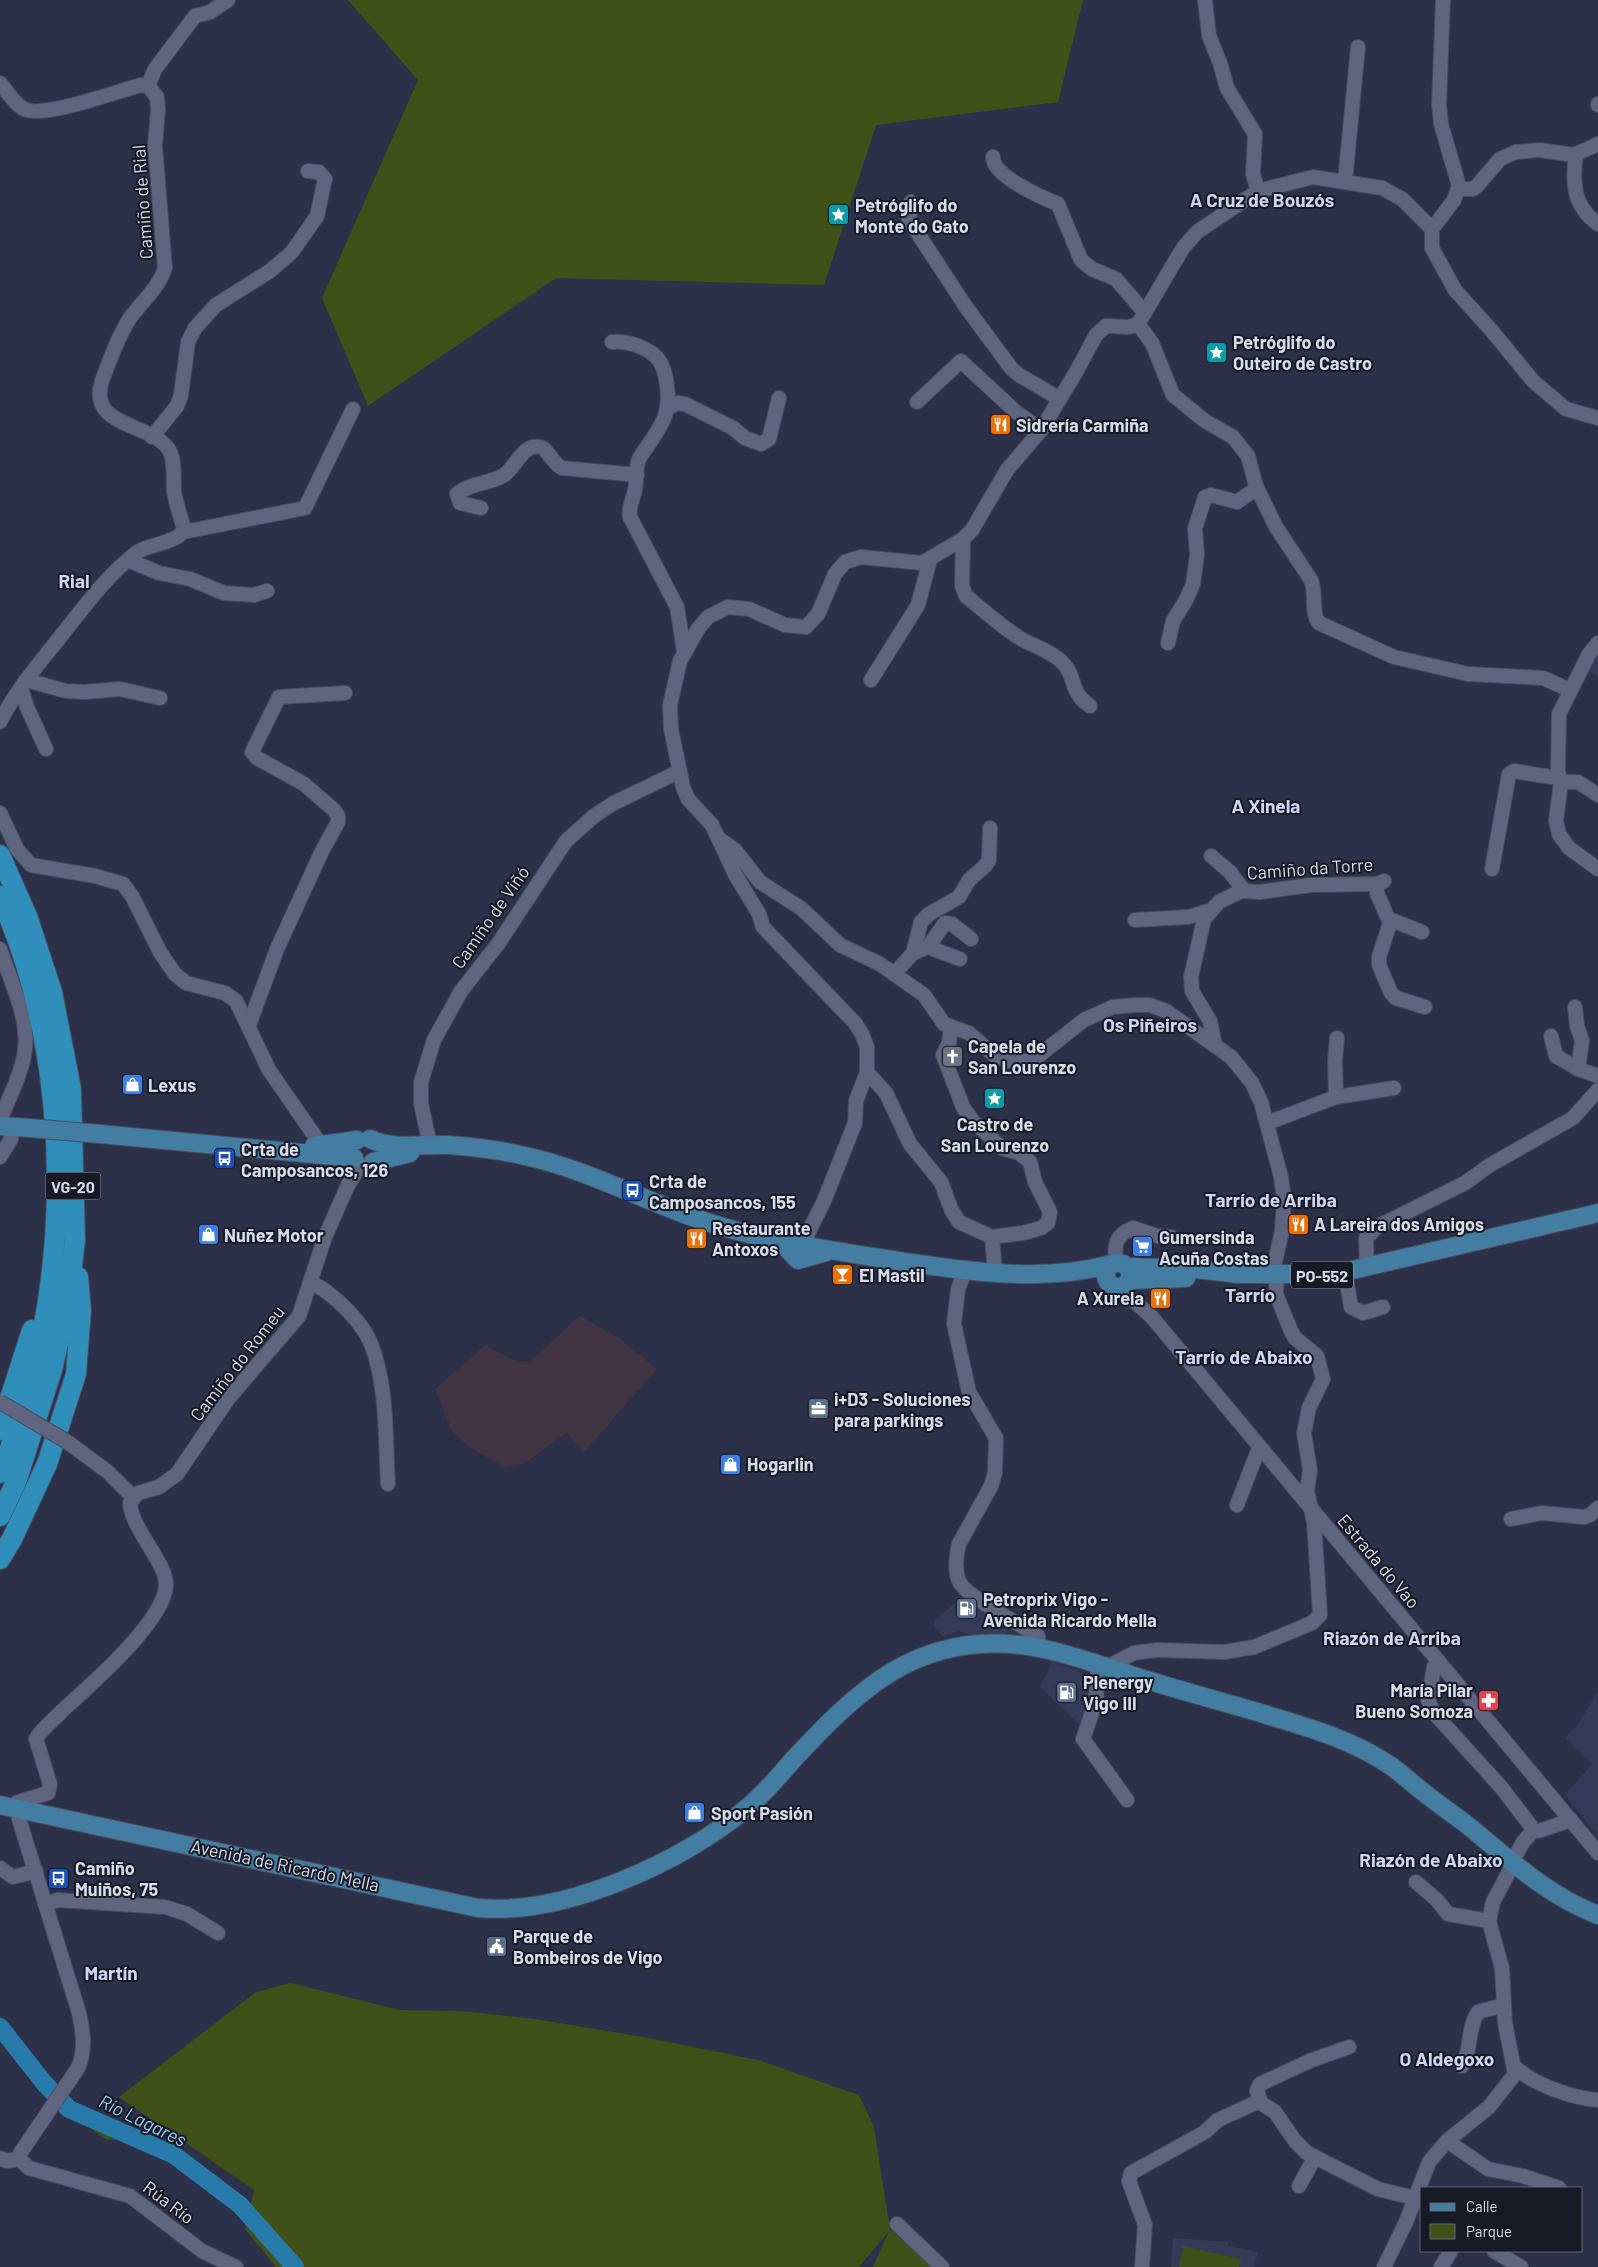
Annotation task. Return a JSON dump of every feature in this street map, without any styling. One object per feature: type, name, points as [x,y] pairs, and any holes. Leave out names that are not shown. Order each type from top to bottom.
[{"type":"highway","name":"VG-20","points":[[0,855],[27,916],[52,992],[71,1089],[75,1240],[68,1299],[52,1370],[16,1482],[0,1516]]},
{"type":"highway","name":"VG-20","points":[[0,896],[13,924],[37,1001],[51,1076],[57,1201],[50,1290],[38,1362],[0,1473]]},
{"type":"highway","points":[[0,1430],[28,1345],[42,1286],[50,1214],[57,1201]]},
{"type":"highway","points":[[0,1559],[12,1539],[47,1464],[76,1374],[81,1310],[75,1240]]},
{"type":"main road","points":[[4,1124],[363,1161],[431,1150],[473,1149]]},
{"type":"main road","points":[[363,1161],[378,1150],[364,1140]]},
{"type":"main road","points":[[363,1161],[352,1147],[364,1140]]},
{"type":"main road","points":[[263,1150],[319,1142],[364,1140],[383,1145],[430,1145],[510,1152],[549,1161],[703,1221],[779,1240],[800,1253]]},
{"type":"main road","name":"PO-552","points":[[1123,1278],[1196,1269],[1239,1274],[1274,1275],[1345,1272],[1598,1213]]},
{"type":"main road","name":"PO-552","points":[[800,1253],[832,1250],[965,1271],[1060,1274],[1151,1281],[1239,1274]]},
{"type":"main road","name":"Avenida de Ricardo Mella","points":[[629,1872],[686,1849],[736,1811],[791,1763],[869,1686],[910,1661],[951,1648],[977,1644],[1002,1644],[1038,1649],[1345,1740],[1389,1765],[1535,1880],[1564,1899],[1598,1915]]},
{"type":"main road","name":"Avenida de Ricardo Mella","points":[[1432,1799],[1450,1819],[1512,1871],[1549,1898],[1598,1920]]},
{"type":"main road","name":"Avenida de Ricardo Mella","points":[[0,1805],[478,1908],[511,1909],[536,1906],[590,1893],[683,1839],[736,1811]]},
{"type":"main road","points":[[1476,1833],[1512,1871],[1545,1891],[1564,1899]]},
{"type":"street","points":[[0,83],[20,107],[32,111],[50,110],[141,85],[148,86],[155,69],[195,16],[210,12],[228,0]]},
{"type":"street","points":[[1205,0],[1209,36],[1220,63],[1227,88],[1255,134],[1253,174],[1258,191]]},
{"type":"street","points":[[1443,0],[1439,105],[1442,124],[1459,188],[1454,200],[1432,229],[1432,248],[1455,290],[1492,331],[1532,381],[1566,409],[1598,418]]},
{"type":"street","points":[[1345,181],[1358,46]]},
{"type":"street","name":"Camiño de Rial","points":[[148,86],[157,96],[158,109],[155,146],[166,259],[165,268],[162,278],[129,320],[119,339],[102,381],[100,396],[101,405],[108,413],[152,437],[170,451],[174,491],[184,532]]},
{"type":"street","points":[[1459,188],[1473,189],[1500,160],[1516,152],[1540,150],[1576,154],[1598,144]]},
{"type":"street","points":[[1576,154],[1574,173],[1575,194],[1583,210],[1598,224]]},
{"type":"street","points":[[994,157],[996,165],[1022,187],[1058,204],[1081,260],[1092,269],[1116,279],[1142,318],[1173,395],[1204,421],[1234,437],[1248,456],[1257,488],[1285,543],[1312,580],[1315,589],[1314,614],[1319,623],[1394,657],[1468,674],[1543,678],[1570,690]]},
{"type":"street","points":[[152,437],[177,406],[181,395],[188,342],[201,321],[216,305],[283,261],[318,216],[324,180],[319,172],[308,171]]},
{"type":"street","points":[[800,1253],[824,1201],[855,1123],[856,1101],[867,1072],[866,1047],[862,1034],[790,954],[770,936],[712,825],[688,799],[680,771],[670,717],[676,681],[684,651],[708,618],[728,607],[749,609],[784,625],[806,627],[818,614],[840,566],[852,558],[861,557],[922,563],[963,539],[981,517],[1007,470],[1041,430],[1102,328],[1129,327],[1142,318],[1183,248],[1197,232],[1258,191],[1314,177],[1382,188],[1392,193],[1432,229]]},
{"type":"street","points":[[911,202],[909,220],[966,307],[1011,368],[1019,375],[1060,398]]},
{"type":"street","points":[[612,342],[620,341],[635,345],[660,360],[667,388],[667,408],[663,420],[638,459],[635,490],[628,510],[677,607],[684,651]]},
{"type":"street","points":[[917,402],[961,361],[1016,412],[1041,430]]},
{"type":"street","points":[[667,408],[678,403],[685,404],[733,428],[745,438],[761,444],[769,439],[779,398]]},
{"type":"street","points":[[0,722],[24,684],[87,601],[140,550],[175,539],[184,532],[305,508],[353,409]]},
{"type":"street","points":[[481,508],[460,503],[457,494],[465,489],[498,479],[511,469],[530,448],[538,447],[545,449],[556,466],[562,468],[636,476]]},
{"type":"street","points":[[1168,643],[1173,620],[1186,600],[1192,584],[1197,556],[1195,528],[1205,497],[1211,495],[1237,502],[1257,488]]},
{"type":"street","points":[[963,539],[962,586],[966,596],[1020,638],[1039,646],[1064,663],[1071,676],[1077,695],[1090,706]]},
{"type":"street","points":[[128,560],[159,573],[190,579],[224,593],[254,595],[267,591]]},
{"type":"street","points":[[871,680],[918,605],[930,560]]},
{"type":"street","points":[[1598,643],[1561,709],[1558,723],[1560,779],[1556,821],[1559,834],[1569,848],[1598,869]]},
{"type":"street","points":[[24,684],[85,692],[120,689],[160,698]]},
{"type":"street","points":[[24,684],[27,708],[46,749]]},
{"type":"street","points":[[249,1025],[277,949],[322,851],[338,822],[338,816],[334,810],[304,784],[257,758],[252,752],[279,697],[345,693]]},
{"type":"street","name":"Camiño de Viñó","points":[[430,1145],[421,1104],[421,1082],[434,1040],[461,992],[498,944],[566,841],[594,816],[612,804],[680,771]]},
{"type":"street","points":[[1492,869],[1509,774],[1514,771],[1578,782],[1598,795]]},
{"type":"street","points":[[0,813],[17,849],[31,865],[94,876],[123,884],[132,896],[160,952],[175,974],[186,983],[225,993],[232,997],[249,1025],[269,1070],[319,1142]]},
{"type":"street","points":[[913,953],[921,922],[928,914],[959,897],[970,880],[989,860],[990,828]]},
{"type":"street","points":[[718,838],[735,850],[760,882],[768,889],[802,909],[844,948],[866,956],[924,995],[935,1013],[950,1028],[969,1033],[994,1056],[1008,1062],[1032,1062],[1084,1020],[1116,1006],[1136,1004],[1166,1011],[1180,1019],[1241,1067],[1252,1083],[1267,1123],[1284,1199],[1282,1231],[1274,1275],[1276,1294],[1295,1338],[1317,1356],[1323,1379],[1309,1408],[1304,1433],[1310,1470],[1307,1491],[1312,1509],[1321,1612],[1312,1623],[1254,1647],[1225,1652],[1156,1650],[1134,1653],[1102,1667],[1096,1701],[1083,1739],[1127,1800]]},
{"type":"street","points":[[1211,856],[1230,872],[1244,891]]},
{"type":"street","name":"Camiño da Torre","points":[[1209,911],[1226,897],[1244,891],[1260,892],[1311,885],[1381,882],[1377,893],[1389,919]]},
{"type":"street","points":[[1135,920],[1188,917],[1209,911]]},
{"type":"street","points":[[1209,911],[1204,919],[1191,977],[1192,991],[1210,1021],[1215,1046]]},
{"type":"street","points":[[1422,932],[1389,919],[1389,932],[1379,957],[1379,965],[1396,998],[1425,1007]]},
{"type":"street","points":[[894,974],[913,953],[928,947],[942,926],[949,923],[971,939]]},
{"type":"street","points":[[928,947],[960,959]]},
{"type":"street","points":[[0,949],[21,1015],[25,1042],[22,1063],[4,1124],[11,1139],[0,1157]]},
{"type":"street","points":[[1575,1007],[1577,1026],[1582,1041],[1578,1069]]},
{"type":"street","points":[[867,1072],[886,1093],[910,1144],[941,1182],[951,1209],[959,1222],[992,1237],[1023,1233],[1041,1228],[1048,1223],[1050,1212],[1035,1182],[1030,1162],[1019,1153],[1002,1148],[988,1136],[963,1107],[943,1054],[949,1043],[950,1028]]},
{"type":"street","points":[[1551,1036],[1556,1056],[1578,1069],[1598,1076]]},
{"type":"street","points":[[1336,1097],[1335,1061],[1337,1038]]},
{"type":"street","points":[[1267,1123],[1336,1097],[1394,1088]]},
{"type":"street","points":[[1367,1268],[1366,1238],[1377,1227],[1470,1181],[1490,1165],[1572,1118],[1598,1090]]},
{"type":"street","name":"Camiño do Romeu","points":[[132,1497],[138,1493],[159,1487],[177,1474],[228,1399],[296,1320],[337,1208],[363,1161]]},
{"type":"street","points":[[1123,1278],[1115,1243],[1118,1237],[1125,1231],[1133,1228],[1157,1236],[1171,1237]]},
{"type":"street","points":[[992,1237],[995,1272]]},
{"type":"street","points":[[965,1271],[958,1289],[954,1324],[969,1392],[996,1438],[994,1473],[991,1486],[956,1552],[958,1577],[967,1591],[1038,1636],[1038,1649]]},
{"type":"street","points":[[1345,1272],[1351,1307],[1363,1313],[1383,1308]]},
{"type":"street","name":"Estrada do Vao","points":[[1123,1278],[1151,1316],[1598,1853]]},
{"type":"street","name":"Estrada do Vao","points":[[1123,1278],[1151,1316]]},
{"type":"street","points":[[311,1283],[322,1287],[345,1308],[366,1333],[372,1345],[381,1383],[388,1484]]},
{"type":"street","points":[[0,1402],[66,1440],[108,1472],[132,1497],[130,1510],[164,1575],[166,1586],[153,1616],[141,1632],[38,1735],[36,1743],[50,1784],[48,1793],[18,1802],[18,1809],[78,2013],[84,2045],[82,2058],[66,2086],[21,2152],[19,2159],[7,2161],[0,2158]]},
{"type":"street","points":[[1237,1505],[1257,1453],[1262,1449]]},
{"type":"street","points":[[1511,1519],[1542,1514],[1584,1517],[1590,1515],[1598,1508]]},
{"type":"street","points":[[1439,1662],[1434,1667],[1428,1700],[1434,1713],[1501,1787],[1534,1830],[1539,1831],[1571,1820]]},
{"type":"street","points":[[1534,1830],[1523,1842],[1512,1871],[1494,1902],[1489,1920],[1502,1968],[1505,2023],[1516,2068],[1523,2075],[1569,2094],[1598,2100]]},
{"type":"street","points":[[0,1868],[13,1877],[36,1871]]},
{"type":"street","points":[[1416,1882],[1437,1900],[1448,1914],[1489,1920]]},
{"type":"street","points":[[46,1904],[58,1900],[166,1907],[187,1914],[218,1933]]},
{"type":"street","points":[[1462,2066],[1466,2060],[1472,2026],[1478,2012],[1504,2005]]},
{"type":"street","points":[[1261,2103],[1257,2091],[1260,2084],[1312,2060],[1349,2047]]},
{"type":"street","points":[[1422,2187],[1429,2162],[1447,2142],[1489,2107],[1512,2079],[1516,2068]]},
{"type":"street","points":[[1142,2267],[1145,2225],[1129,2181],[1131,2173],[1205,2132],[1218,2120],[1255,2102],[1261,2103],[1274,2112],[1295,2141],[1315,2157],[1378,2189],[1419,2199],[1384,2267]]},
{"type":"street","points":[[1447,2142],[1488,2169],[1523,2176],[1555,2187]]},
{"type":"street","points":[[1300,2186],[1315,2157]]},
{"type":"street","name":"Rúa Río","points":[[19,2159],[29,2168],[130,2196],[202,2251],[236,2267]]},
{"type":"street","points":[[897,2224],[942,2267]]},
{"type":"street","points":[[1441,2267],[1450,2252]]},
{"type":"street","points":[[1496,2252],[1521,2267]]},
{"type":"shaded area","points":[[1598,654],[1598,677],[1587,670]]},
{"type":"shaded area","points":[[580,1316],[619,1338],[657,1369],[584,1452],[566,1433],[523,1464],[504,1467],[468,1446],[452,1431],[435,1389],[485,1345],[514,1360],[529,1362]]},
{"type":"shaded area","name":"Petroprix Vigo - Avenida Ricardo Mella","points":[[961,1598],[965,1598],[1011,1626],[1011,1631],[1005,1634],[970,1635],[959,1631],[943,1637],[934,1625],[935,1620]]},
{"type":"shaded area","name":"Plenergy Vigo III","points":[[1052,1662],[1078,1671],[1089,1682],[1090,1696],[1081,1726],[1040,1687]]},
{"type":"shaded area","points":[[1598,1691],[1598,1836],[1565,1795],[1592,1764],[1565,1738],[1577,1726]]},
{"type":"shaded area","points":[[1173,2238],[1228,2242],[1228,2246],[1258,2252],[1254,2267],[1171,2267]]},
{"type":"green space","points":[[348,0],[1083,0],[1058,102],[876,125],[824,285],[556,278],[368,406],[322,298],[418,80]]},
{"type":"green space","points":[[290,1983],[400,2010],[462,2011],[535,2019],[644,2037],[758,2060],[859,2095],[874,2127],[890,2229],[931,2267],[873,2267],[889,2231],[859,2267],[276,2267],[245,2229],[254,2190],[119,2097],[256,1992]]},
{"type":"green space","points":[[94,2117],[115,2128],[125,2138],[112,2140],[97,2134],[86,2119]]},
{"type":"green space","points":[[1183,2246],[1241,2259],[1239,2267],[1179,2267]]},
{"type":"waterway","name":"Río Lagares","points":[[0,2027],[45,2084],[69,2109],[174,2155],[240,2205],[295,2267]]},
{"type":"place","name":"Petróglifo do Monte do Gato","points":[[839,215]]},
{"type":"place","name":"Petróglifo do Outeiro de Castro","points":[[1217,352]]},
{"type":"place","name":"Sidrería Carmiña","points":[[1000,425]]},
{"type":"place","name":"Capela de San Lourenzo","points":[[952,1056]]},
{"type":"place","name":"Lexus","points":[[132,1085]]},
{"type":"place","name":"Castro de San Lourenzo","points":[[995,1099]]},
{"type":"place","name":"Crta de Camposancos, 126","points":[[225,1159]]},
{"type":"place","name":"Crta de Camposancos, 155","points":[[633,1191]]},
{"type":"place","name":"A Lareira dos Amigos","points":[[1298,1224]]},
{"type":"place","name":"Nuñez Motor","points":[[208,1235]]},
{"type":"place","name":"Restaurante Antoxos","points":[[696,1238]]},
{"type":"place","name":"Gumersinda Acuña Costas","points":[[1143,1247]]},
{"type":"place","name":"El Mastil","points":[[843,1275]]},
{"type":"place","name":"A Xurela","points":[[1160,1298]]},
{"type":"place","name":"i+D3 - Soluciones para parkings","points":[[818,1409]]},
{"type":"place","name":"Hogarlin","points":[[731,1464]]},
{"type":"place","name":"Petroprix Vigo - Avenida Ricardo Mella","points":[[967,1609]]},
{"type":"place","name":"Plenergy Vigo III","points":[[1067,1692]]},
{"type":"place","name":"María Pilar Bueno Somoza","points":[[1489,1700]]},
{"type":"place","name":"Sport Pasión","points":[[695,1813]]},
{"type":"place","name":"Camiño Muiños, 75","points":[[59,1878]]},
{"type":"place","name":"Parque de Bombeiros de Vigo","points":[[497,1946]]},
{"type":"district","name":"A Cruz de Bouzós","points":[[1262,199]]},
{"type":"district","name":"Rial","points":[[74,580]]},
{"type":"district","name":"A Xinela","points":[[1266,805]]},
{"type":"district","name":"Os Piñeiros","points":[[1150,1024]]},
{"type":"district","name":"Tarrío de Arriba","points":[[1271,1199]]},
{"type":"district","name":"Tarrío","points":[[1250,1294]]},
{"type":"district","name":"Tarrío de Abaixo","points":[[1244,1356]]},
{"type":"district","name":"Riazón de Arriba","points":[[1392,1637]]},
{"type":"district","name":"Riazón de Abaixo","points":[[1431,1859]]},
{"type":"district","name":"Martín","points":[[111,1972]]},
{"type":"district","name":"O Aldegoxo","points":[[1447,2058]]}]
